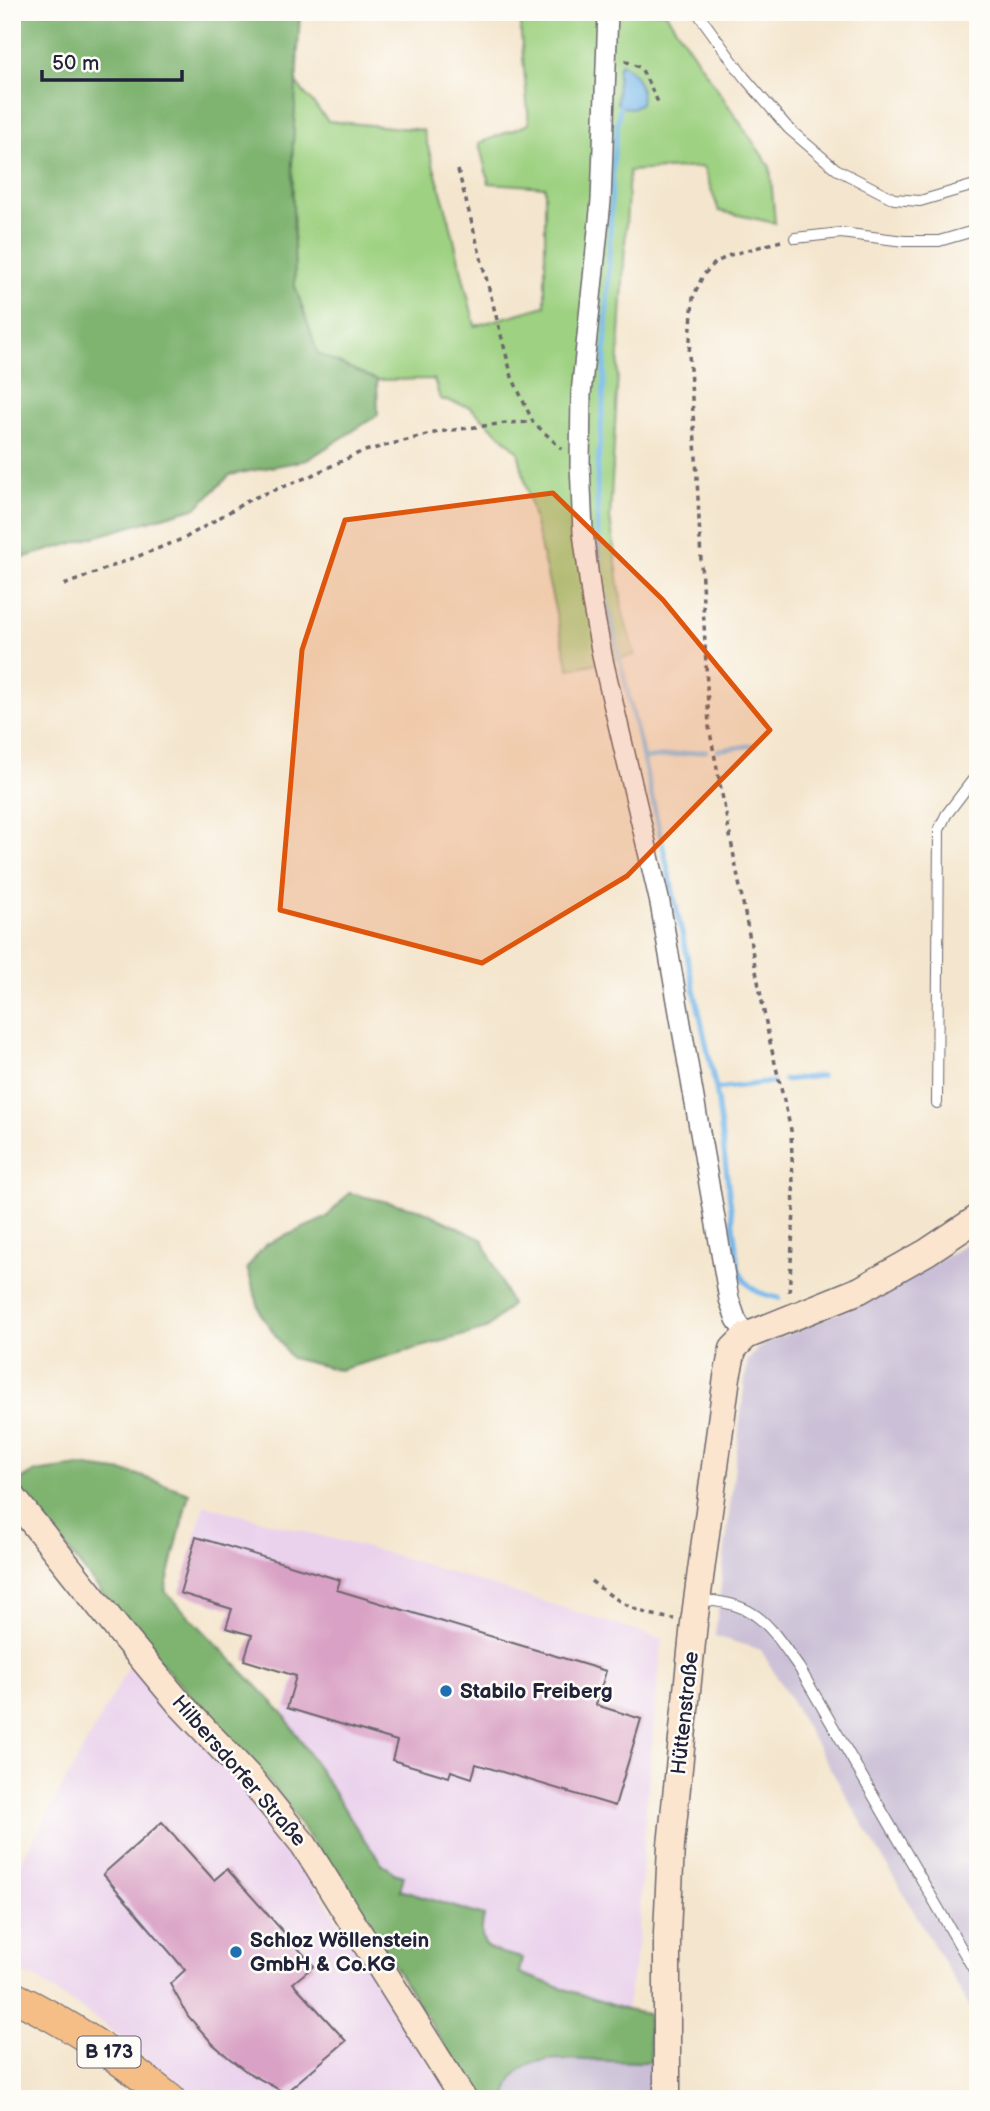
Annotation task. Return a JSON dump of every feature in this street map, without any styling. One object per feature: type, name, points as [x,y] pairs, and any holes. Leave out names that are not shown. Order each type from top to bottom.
[{"type":"main road","points":[[746,1336],[860,1290],[978,1218]]},
{"type":"main road","name":"Hüttenstraße","points":[[667,2099],[667,1933],[671,1845],[695,1611],[727,1377],[733,1349],[746,1336]]},
{"type":"main road","name":"Hilbersdorfer Straße","points":[[12,1496],[180,1704],[249,1777],[304,1845],[463,2099]]},
{"type":"main road","name":"B 173","points":[[12,1996],[62,2021],[170,2099]]},
{"type":"street","points":[[608,12],[601,201],[581,394],[583,533],[603,660],[660,903],[729,1299],[736,1320],[746,1336]]},
{"type":"lane","points":[[697,12],[744,77],[789,129],[836,169],[894,199],[920,201],[978,184]]},
{"type":"lane","points":[[795,238],[841,233],[904,241],[939,241],[975,232]]},
{"type":"lane","points":[[937,1103],[939,830],[946,816],[978,773]]},
{"type":"lane","points":[[695,1611],[720,1600],[751,1612],[771,1627],[800,1669],[978,1977]]},
{"type":"path","points":[[606,59],[622,60],[641,68],[658,102]]},
{"type":"path","points":[[458,170],[512,377],[533,422],[580,464]]},
{"type":"path","points":[[778,242],[730,255],[715,263],[703,275],[695,289],[692,305],[690,378],[709,727],[769,1038],[791,1130],[794,1212],[789,1293],[797,1317]]},
{"type":"path","points":[[64,585],[185,538],[251,499],[308,477],[361,452],[438,432],[533,422]]},
{"type":"path","points":[[591,1581],[622,1604],[650,1615],[695,1611]]},
{"type":"highlighted area","points":[[553,493],[663,600],[770,730],[627,876],[482,963],[280,910],[302,650],[345,520]]},
{"type":"shaded area","points":[[978,1235],[978,2021],[761,1650],[715,1636],[747,1362],[756,1350],[770,1341],[865,1302],[949,1255]]},
{"type":"shaded area","points":[[204,1505],[398,1556],[662,1639],[645,1818],[638,1948],[626,2010],[518,1973],[522,1958],[494,1950],[482,1939],[480,1932],[484,1916],[400,1890],[404,1876],[394,1873],[382,1863],[363,1838],[285,1718],[283,1713],[295,1676],[252,1635],[226,1628],[232,1609],[180,1593]]},
{"type":"shaded area","points":[[129,1666],[224,1765],[285,1839],[452,2099],[195,2099],[102,2023],[35,1978],[12,1971],[12,1878]]},
{"type":"shaded area","points":[[545,2059],[651,2062],[652,2099],[507,2099],[507,2089],[515,2076],[527,2065]]},
{"type":"green space","points":[[12,12],[300,12],[292,164],[295,286],[318,354],[377,380],[378,415],[307,460],[230,475],[197,507],[12,561]]},
{"type":"green space","points":[[519,12],[665,12],[770,167],[775,223],[719,211],[703,167],[629,171],[610,518],[623,614],[635,655],[569,669],[518,451],[470,407],[440,399],[434,379],[377,380],[318,355],[295,286],[292,164],[296,83],[328,121],[423,130],[449,219],[475,326],[545,306],[545,187],[489,183],[479,143],[529,124]]},
{"type":"green space","points":[[349,1193],[422,1210],[483,1240],[511,1305],[486,1329],[339,1370],[291,1358],[261,1314],[247,1268],[265,1245],[326,1218]]},
{"type":"green space","points":[[80,1466],[132,1473],[189,1493],[165,1591],[283,1713],[363,1838],[382,1863],[394,1873],[404,1876],[400,1890],[484,1916],[484,1943],[495,1951],[522,1958],[519,1973],[626,2010],[648,2014],[651,2062],[563,2059],[537,2062],[516,2073],[507,2099],[478,2099],[369,1926],[277,1791],[138,1638],[15,1484],[34,1472]]},
{"type":"water","points":[[621,63],[640,85],[641,103],[632,108],[622,107],[617,103],[618,68]]},
{"type":"building","name":"Stabilo Freiberg","points":[[196,1537],[340,1580],[337,1590],[606,1671],[596,1705],[641,1719],[615,1806],[476,1764],[472,1778],[451,1771],[449,1777],[392,1760],[397,1741],[287,1708],[296,1676],[244,1660],[252,1635],[226,1628],[232,1609],[180,1593]]},
{"type":"building","name":"Schloz Wöllenstein GmbH & Co.KG","points":[[162,1822],[214,1880],[227,1869],[314,1966],[293,1983],[346,2041],[285,2093],[247,2072],[229,2058],[188,2016],[170,1984],[185,1970],[103,1874]]},
{"type":"waterway","points":[[620,106],[613,163],[603,404],[597,475],[598,546],[602,582],[716,1089],[739,1271],[755,1290],[779,1298]]},
{"type":"waterway","points":[[718,750],[755,745]]},
{"type":"waterway","points":[[643,759],[706,751]]},
{"type":"waterway","points":[[784,1080],[821,1076]]},
{"type":"waterway","points":[[716,1089],[773,1082]]},
{"type":"place","name":"Stabilo Freiberg","points":[[446,1691]]},
{"type":"place","name":"Schloz Wöllenstein GmbH & Co.KG","points":[[236,1952]]}]
